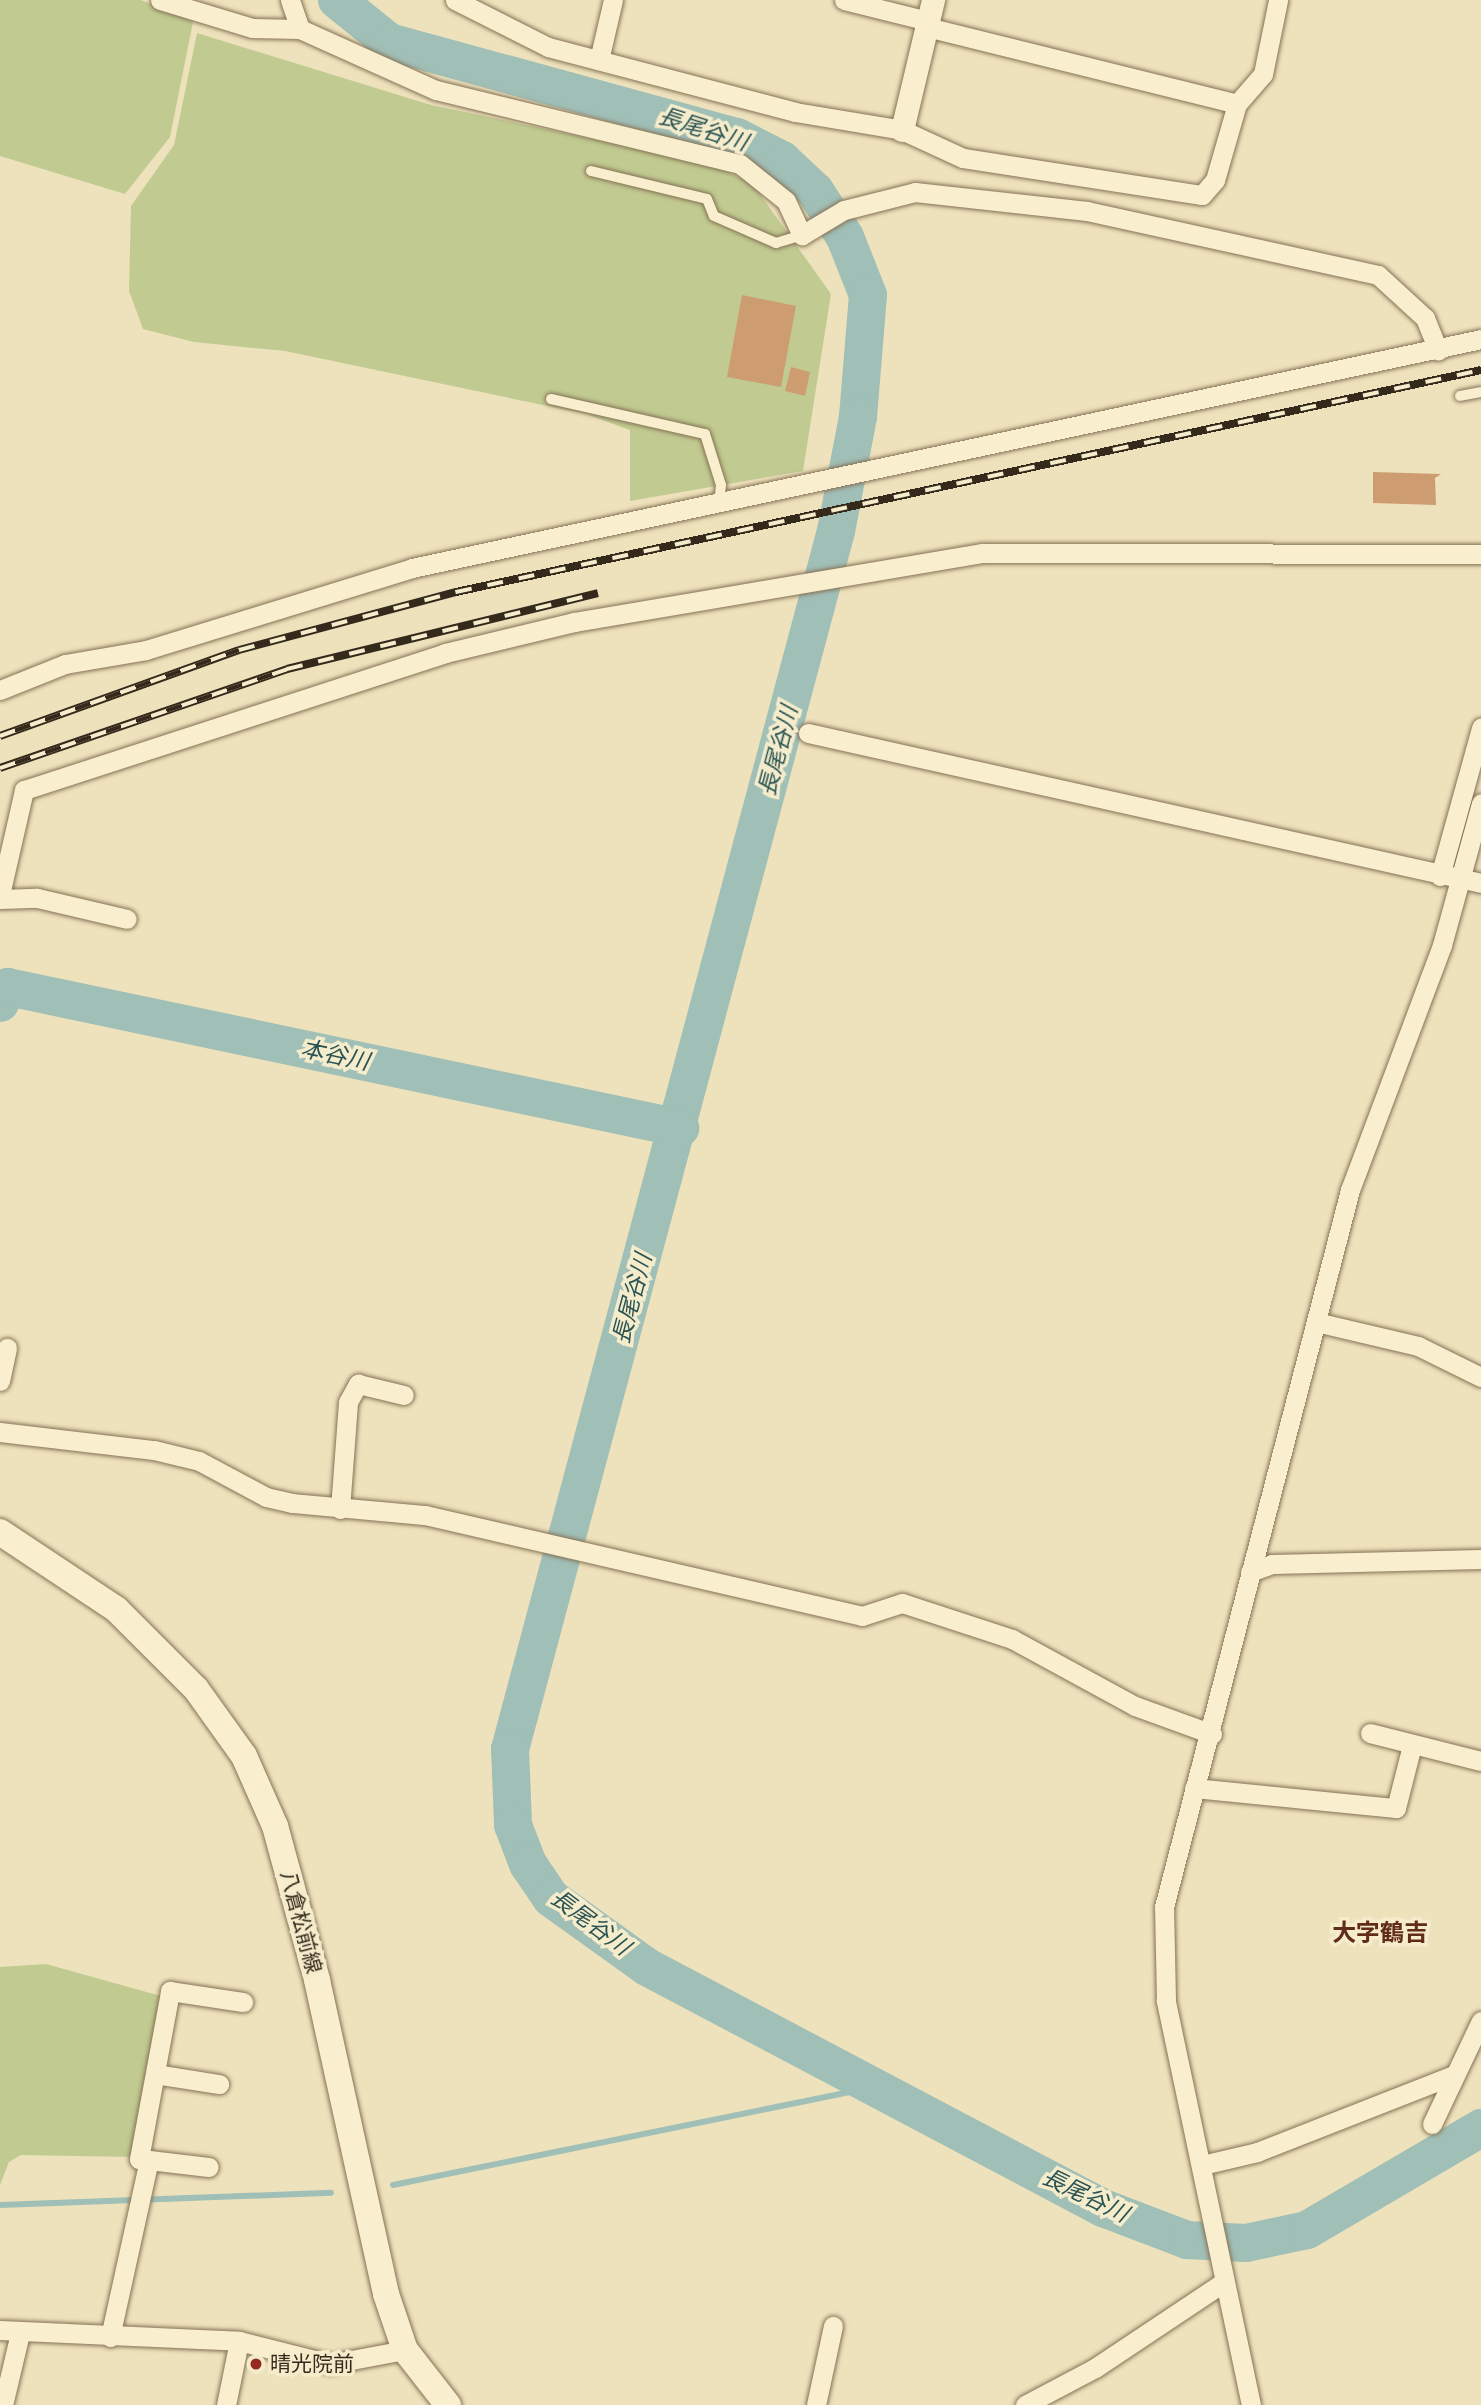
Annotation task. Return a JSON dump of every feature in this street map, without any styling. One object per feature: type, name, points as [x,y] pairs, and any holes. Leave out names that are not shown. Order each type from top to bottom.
[{"type":"main road","name":"八倉松前線","points":[[0,1532],[116,1609],[196,1689],[244,1756],[275,1826],[317,1980],[356,2181],[405,2350],[448,2405]]},
{"type":"street","points":[[160,0],[252,29],[300,29],[436,90],[740,164],[786,201],[806,233],[844,210],[915,192],[955,194],[1087,211],[1378,275],[1403,292],[1425,318],[1438,350]]},
{"type":"street","points":[[290,0],[300,29]]},
{"type":"street","points":[[455,0],[548,47],[795,112],[902,130],[963,158],[1202,195],[1215,180],[1237,104],[1263,74],[1278,0]]},
{"type":"street","points":[[599,60],[612,0]]},
{"type":"street","points":[[844,0],[929,16],[1237,104]]},
{"type":"street","points":[[902,130],[929,16]]},
{"type":"street","points":[[0,690],[65,664],[146,650],[412,568],[858,476],[1481,339]]},
{"type":"street","points":[[127,919],[37,898],[0,897],[24,790],[445,653],[791,583],[982,553],[1481,554]]},
{"type":"street","points":[[1440,876],[1481,728]]},
{"type":"street","points":[[808,733],[1481,883]]},
{"type":"street","points":[[1251,2405],[1212,2227],[1160,1941],[1194,1788],[1212,1734],[1250,1572],[1350,1190],[1442,945],[1481,803]]},
{"type":"street","points":[[1316,1322],[1418,1346],[1481,1377]]},
{"type":"street","points":[[0,1381],[7,1348]]},
{"type":"street","points":[[340,1509],[348,1402],[358,1384],[404,1395]]},
{"type":"street","points":[[0,1432],[176,1455],[224,1471],[266,1497],[340,1509],[425,1515],[575,1547],[862,1616],[902,1603],[1012,1639],[1135,1706],[1212,1734]]},
{"type":"street","points":[[1250,1572],[1272,1564],[1481,1559]]},
{"type":"street","points":[[1370,1733],[1481,1761]]},
{"type":"street","points":[[1194,1788],[1396,1808],[1412,1745]]},
{"type":"street","points":[[209,2167],[139,2159],[170,1991],[243,2002]]},
{"type":"street","points":[[1432,2124],[1481,2021]]},
{"type":"street","points":[[155,2074],[219,2084]]},
{"type":"street","points":[[1202,2165],[1257,2152],[1453,2075]]},
{"type":"street","points":[[110,2337],[149,2160]]},
{"type":"street","points":[[1025,2405],[1095,2368],[1224,2283]]},
{"type":"street","points":[[816,2405],[833,2326]]},
{"type":"street","points":[[3,2405],[10,2331],[239,2341],[330,2364],[405,2350]]},
{"type":"street","points":[[226,2405],[239,2341]]},
{"type":"lane","points":[[592,171],[707,199],[715,216],[776,243],[806,233]]},
{"type":"lane","points":[[1460,396],[1481,392]]},
{"type":"lane","points":[[551,399],[705,435],[721,485],[719,505]]},
{"type":"green space","points":[[0,0],[141,0],[193,22],[170,137],[125,194],[0,156]]},
{"type":"green space","points":[[197,33],[431,105],[707,163],[752,183],[831,294],[803,471],[630,501],[630,430],[586,414],[285,351],[194,342],[143,329],[129,291],[131,206],[174,145]]},
{"type":"green space","points":[[46,1964],[161,1996],[133,2157],[21,2155],[9,2162],[0,2185],[0,1967]]},
{"type":"building","points":[[742,295],[796,306],[781,387],[727,377]]},
{"type":"building","points":[[791,367],[810,372],[805,396],[785,391]]},
{"type":"building","points":[[1373,472],[1441,474],[1435,478],[1436,505],[1373,503]]},
{"type":"waterway","name":"長尾谷川","points":[[337,0],[389,42],[737,137],[782,160],[815,191],[845,237],[868,295],[858,417],[836,531],[510,1749],[513,1825],[528,1864],[551,1898],[647,1967],[1103,2208],[1187,2240],[1246,2243],[1307,2230],[1481,2128]]},
{"type":"waterway","name":"本谷川","points":[[0,1003],[8,987],[680,1128]]},
{"type":"waterway","points":[[393,2185],[875,2087]]},
{"type":"waterway","points":[[0,2205],[331,2193]]},
{"type":"railway","points":[[0,736],[239,650],[456,592],[1481,370]]},
{"type":"railway","points":[[0,768],[287,669],[598,593]]},
{"type":"place","name":"晴光院前","points":[[256,2364]]},
{"type":"district","name":"大字鶴吉","points":[[1380,1934]]}]
